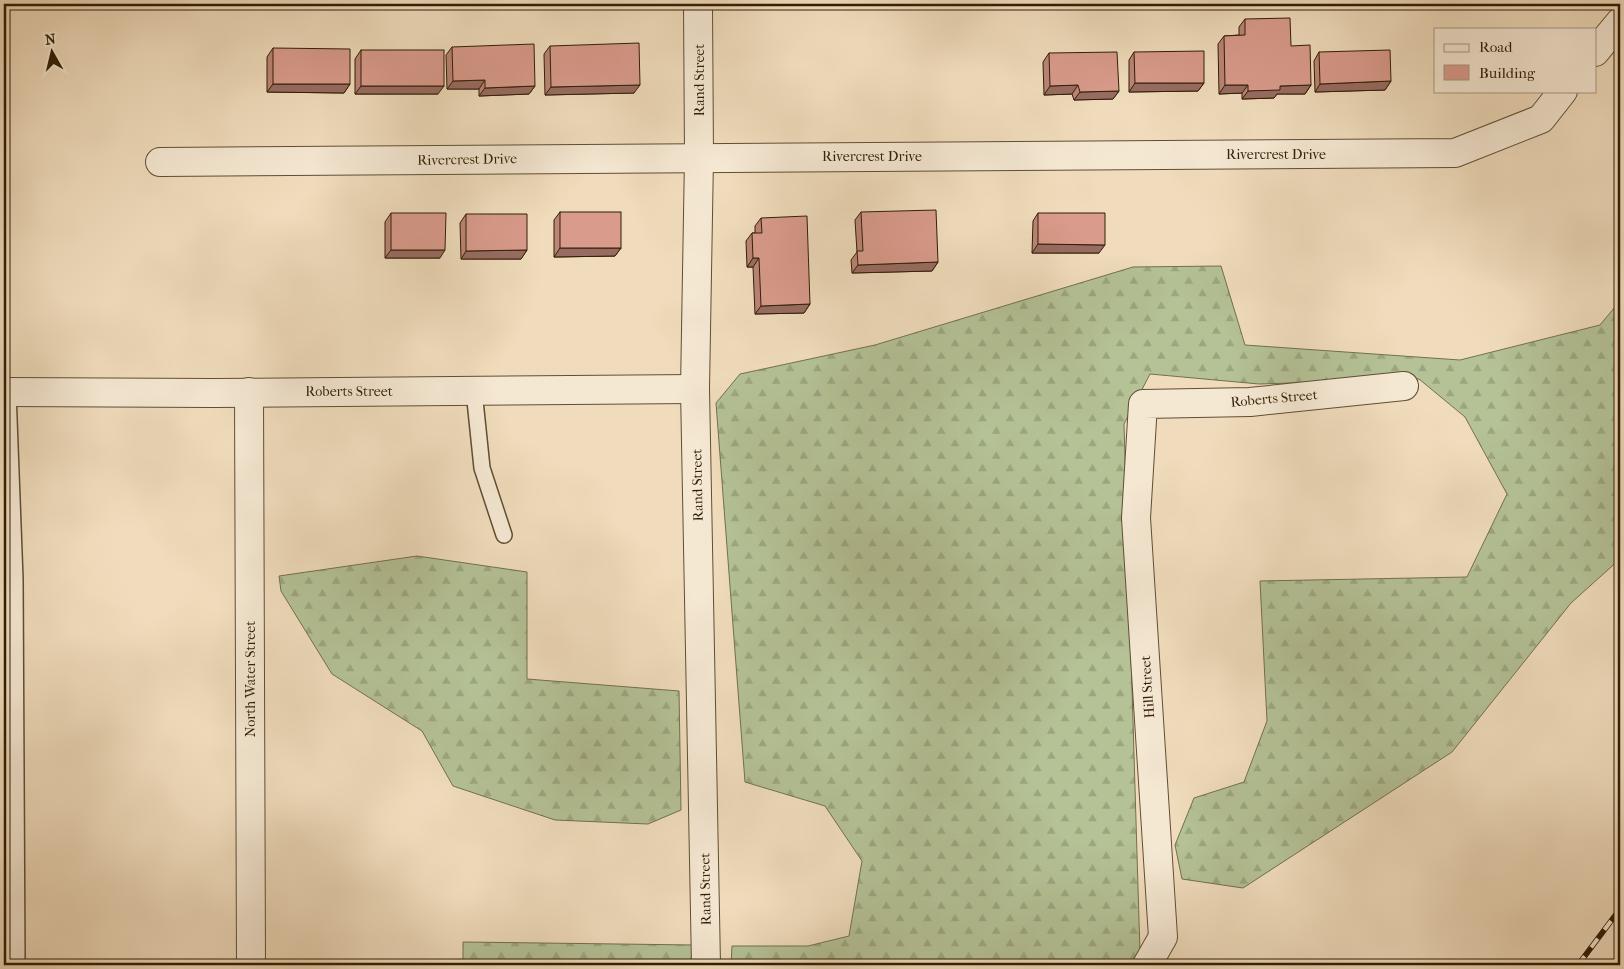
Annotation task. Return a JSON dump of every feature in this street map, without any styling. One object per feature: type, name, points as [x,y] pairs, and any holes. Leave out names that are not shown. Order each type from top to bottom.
[{"type":"street","name":"Rand Street","points":[[698,4],[699,157],[695,390],[706,965]]},
{"type":"street","points":[[1596,51],[1620,22]]},
{"type":"street","name":"Rivercrest Drive","points":[[160,162],[1455,153],[1541,119],[1563,92]]},
{"type":"street","name":"Roberts Street","points":[[1144,404],[1250,402],[1404,386]]},
{"type":"street","name":"Roberts Street","points":[[6,392],[695,390]]},
{"type":"street","name":"North Water Street","points":[[249,392],[251,965]]},
{"type":"street","name":"Hill Street","points":[[1144,404],[1136,518],[1163,937],[1147,965]]},
{"type":"lane","points":[[474,391],[482,468],[504,535]]},
{"type":"lane","points":[[6,392],[15,579],[17,965]]},
{"type":"green space","points":[[1221,266],[1245,345],[1460,360],[1600,325],[1620,301],[1620,559],[1571,603],[1452,752],[1243,888],[1182,879],[1175,845],[1194,798],[1244,782],[1267,721],[1260,581],[1467,577],[1507,494],[1465,417],[1419,379],[1259,384],[1150,374],[1124,424],[1140,953],[1131,965],[731,965],[732,946],[808,946],[849,936],[862,861],[825,806],[745,782],[716,403],[740,374],[875,345],[1133,267]]},
{"type":"green space","points":[[417,556],[527,572],[527,679],[679,691],[681,810],[648,824],[555,820],[453,786],[422,731],[332,674],[281,591],[279,576]]},
{"type":"green space","points":[[463,942],[694,945],[693,965],[463,965]]},
{"type":"building","points":[[1290,18],[1291,46],[1310,45],[1311,85],[1280,86],[1280,90],[1248,91],[1248,85],[1225,85],[1224,36],[1245,35],[1245,19]]},
{"type":"building","points":[[639,43],[640,85],[551,87],[550,46]]},
{"type":"building","points":[[534,44],[535,86],[485,88],[485,80],[453,81],[452,47]]},
{"type":"building","points":[[273,48],[350,49],[350,84],[273,84]]},
{"type":"building","points":[[361,50],[444,50],[444,86],[361,86]]},
{"type":"building","points":[[1390,50],[1391,81],[1320,84],[1319,52]]},
{"type":"building","points":[[1204,51],[1204,83],[1135,83],[1134,52]]},
{"type":"building","points":[[1117,52],[1119,91],[1080,92],[1078,85],[1050,86],[1049,53]]},
{"type":"building","points":[[936,210],[938,262],[858,265],[857,251],[863,251],[861,212]]},
{"type":"building","points":[[560,212],[621,212],[621,248],[560,248]]},
{"type":"building","points":[[391,213],[446,213],[445,250],[391,250]]},
{"type":"building","points":[[1038,213],[1105,213],[1105,245],[1038,244]]},
{"type":"building","points":[[466,214],[527,214],[527,250],[466,251]]},
{"type":"building","points":[[807,216],[810,304],[761,306],[759,258],[753,258],[752,233],[762,233],[761,218]]},
{"type":"railway","points":[[1578,965],[1620,909]]}]
